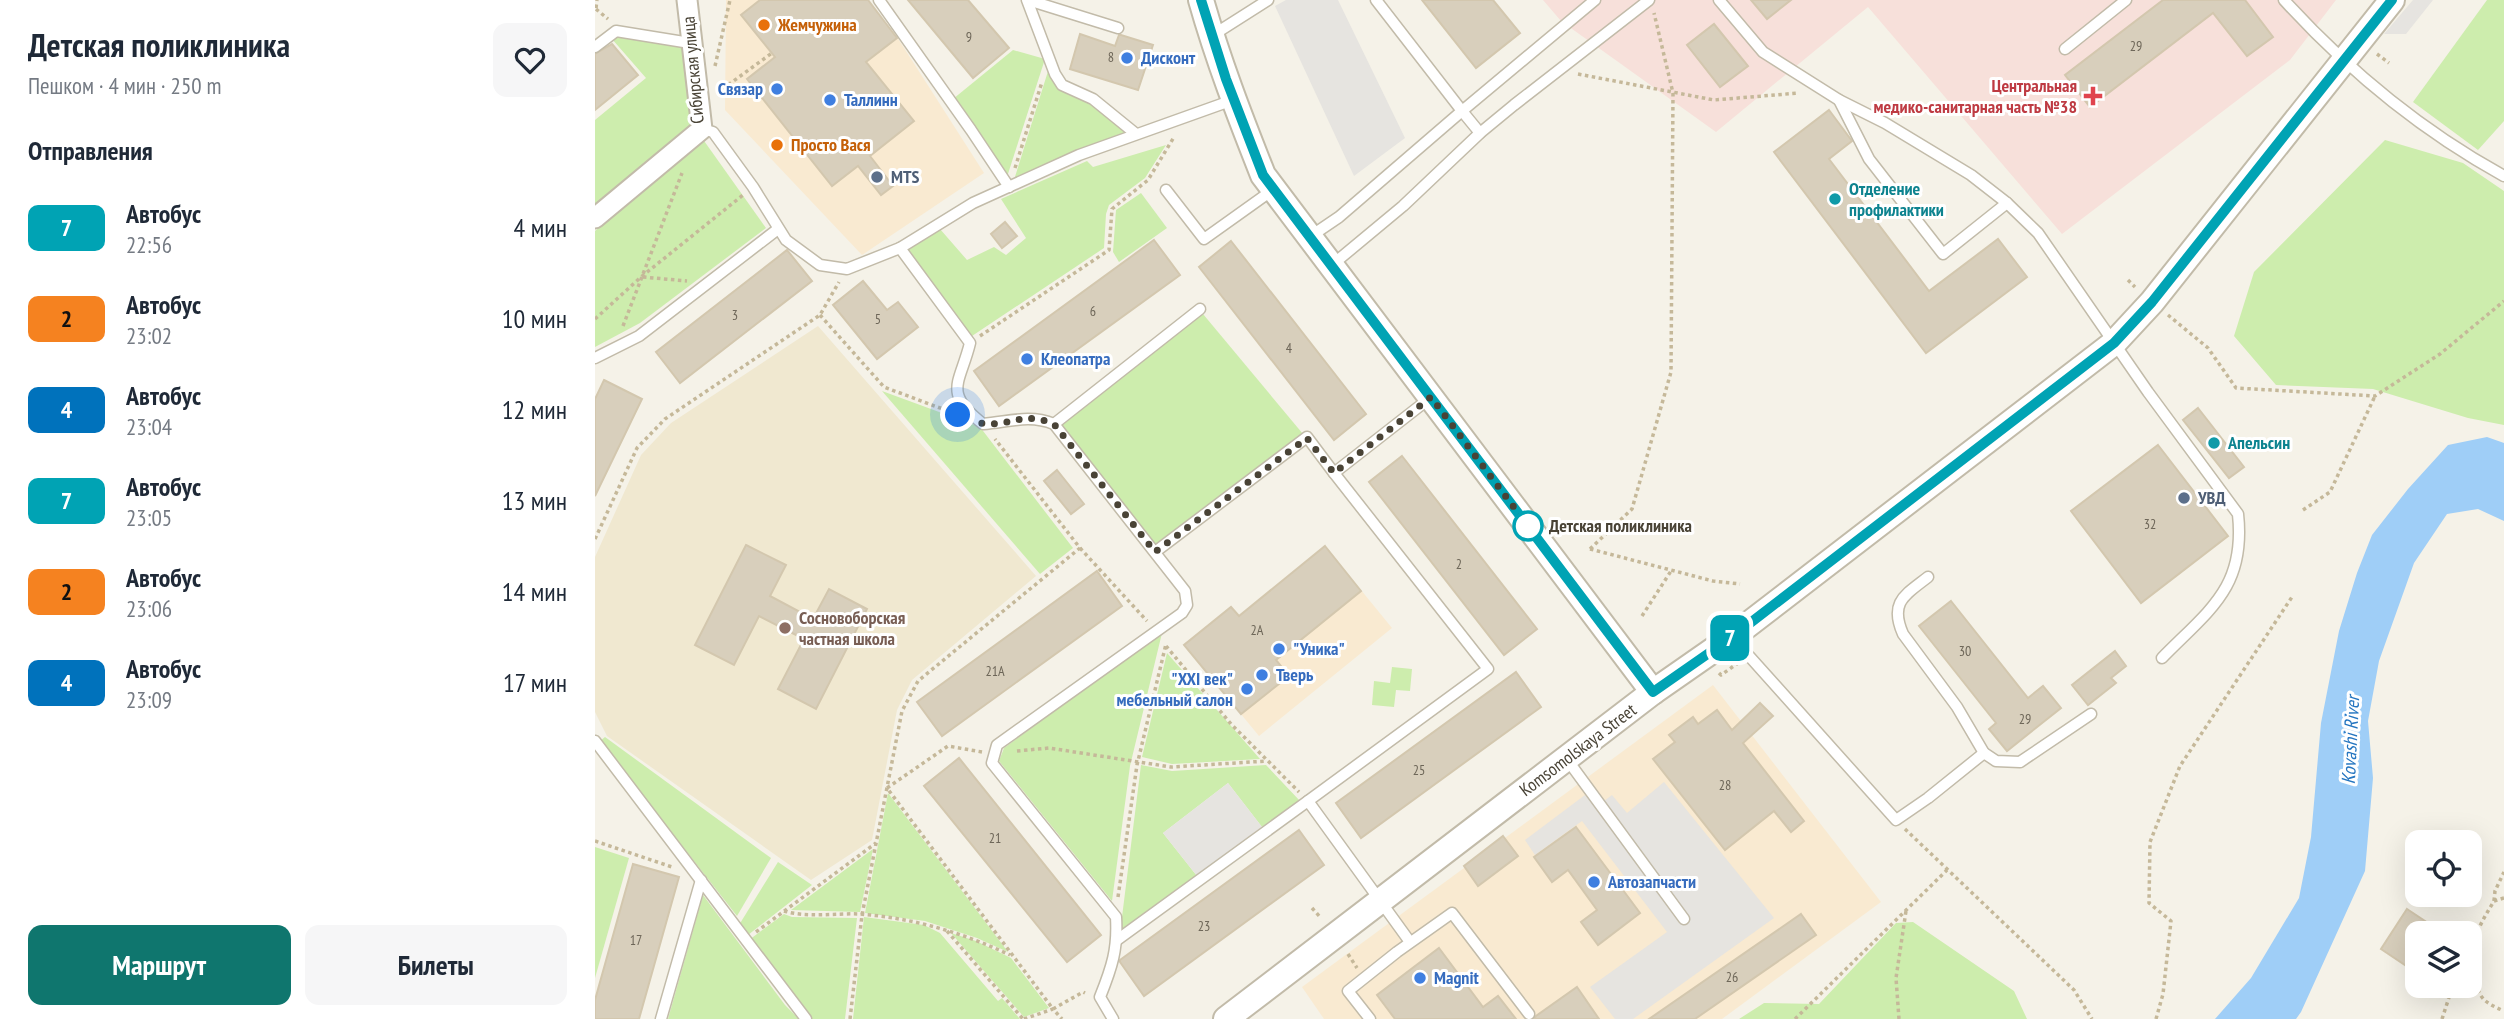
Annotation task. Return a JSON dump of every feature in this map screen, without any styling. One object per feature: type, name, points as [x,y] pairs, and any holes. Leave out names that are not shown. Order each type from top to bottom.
[{"type":"street","name":"Сибирская улица","points":[[595,219],[702,130],[687,0]]},
{"type":"street","points":[[1201,0],[1211,36],[1263,175],[1653,692]]},
{"type":"street","name":"Komsomolskaya Street","points":[[1226,1019],[1653,692],[1732,637],[2114,343],[2152,302],[2392,0]]},
{"type":"lane","points":[[879,0],[1009,187]]},
{"type":"lane","points":[[1028,0],[1055,74],[1062,85],[1093,99],[1136,134]]},
{"type":"lane","points":[[1028,0],[1118,28]]},
{"type":"lane","points":[[1211,36],[1268,0]]},
{"type":"lane","points":[[1376,0],[1480,133]]},
{"type":"lane","points":[[1310,236],[1339,217],[1595,0]]},
{"type":"lane","points":[[1332,265],[1403,206],[1480,133],[1649,0]]},
{"type":"lane","points":[[1719,0],[1763,52],[1839,100],[1933,150],[1971,175],[2007,203],[2038,233],[2148,393],[2238,514],[2241,538],[2238,557],[2222,597],[2162,658]]},
{"type":"lane","points":[[2065,49],[2126,0]]},
{"type":"lane","points":[[2284,0],[2323,43],[2344,60],[2428,127],[2475,160],[2504,176]]},
{"type":"lane","points":[[595,47],[616,31],[690,43]]},
{"type":"lane","points":[[702,130],[713,132],[753,187],[786,240],[820,265],[847,269],[900,248],[973,203],[1079,155],[1234,100]]},
{"type":"lane","points":[[1839,100],[1869,159],[1943,254],[2007,203]]},
{"type":"lane","points":[[1165,190],[1204,239],[1274,188]]},
{"type":"lane","points":[[595,358],[639,336],[778,229]]},
{"type":"lane","points":[[900,248],[970,343],[957,381],[957,393],[970,413],[983,424],[1021,418],[1040,418],[1054,424],[1185,591],[1187,605],[1182,613],[997,745],[992,763],[1116,916],[1118,940],[1113,966],[1100,997],[1113,1019]]},
{"type":"lane","points":[[1054,424],[1200,309]]},
{"type":"lane","points":[[1334,473],[1431,397]]},
{"type":"lane","points":[[1118,940],[1488,669],[1307,438],[1155,552]]},
{"type":"lane","points":[[1929,577],[1902,597],[1897,608],[1898,621],[1903,634],[1957,707],[1984,753],[1996,761],[2020,762],[2091,714]]},
{"type":"lane","points":[[1732,637],[1896,820],[1984,753]]},
{"type":"lane","points":[[595,741],[806,1019]]},
{"type":"lane","points":[[1566,758],[1684,919]]},
{"type":"lane","points":[[1308,801],[1379,902],[1411,942]]},
{"type":"lane","points":[[661,1019],[699,878]]},
{"type":"lane","points":[[1370,1019],[1348,991],[1452,913],[1529,1014]]},
{"type":"path","points":[[595,10],[597,0]]},
{"type":"path","points":[[1654,13],[1673,93],[1671,372],[1632,509],[1590,549],[1713,582],[1740,584]]},
{"type":"path","points":[[2370,48],[2389,63]]},
{"type":"path","points":[[708,99],[772,53]]},
{"type":"path","points":[[1559,70],[1714,100],[1825,91]]},
{"type":"path","points":[[1013,174],[1044,76]]},
{"type":"path","points":[[970,343],[1109,250],[1112,209],[1148,180],[1185,118]]},
{"type":"path","points":[[615,348],[684,166]]},
{"type":"path","points":[[595,319],[641,277],[753,187]]},
{"type":"path","points":[[641,277],[709,282]]},
{"type":"path","points":[[595,539],[637,448],[665,419],[820,315],[831,297]]},
{"type":"path","points":[[2303,510],[2330,492],[2375,396],[2441,354],[2504,301]]},
{"type":"path","points":[[820,315],[884,387],[983,424],[1080,548],[1156,631]]},
{"type":"path","points":[[2178,325],[2208,348],[2236,388],[2375,396]]},
{"type":"path","points":[[850,1019],[862,915],[902,711],[918,681],[1080,548]]},
{"type":"path","points":[[1642,616],[1671,570]]},
{"type":"path","points":[[2156,1019],[2163,994],[2171,920],[2149,903],[2150,842],[2180,766],[2292,597]]},
{"type":"path","points":[[1116,916],[1138,760],[1172,619]]},
{"type":"path","points":[[1165,646],[1231,723],[1308,801]]},
{"type":"path","points":[[1721,675],[1733,666]]},
{"type":"path","points":[[887,788],[948,746],[1001,755],[1024,748],[1049,748],[1171,767],[1267,761]]},
{"type":"path","points":[[887,788],[1062,1019]]},
{"type":"path","points":[[1896,820],[2074,990],[2092,1019]]},
{"type":"path","points":[[595,841],[699,878]]},
{"type":"path","points":[[746,939],[876,843]]},
{"type":"path","points":[[1795,1019],[1947,870]]},
{"type":"path","points":[[2482,922],[2494,901],[2495,891],[2504,872]]},
{"type":"path","points":[[2494,901],[2504,898]]},
{"type":"path","points":[[784,911],[794,914],[862,915],[909,920],[977,939],[1013,956]]},
{"type":"path","points":[[1899,1019],[1896,978],[1906,911]]},
{"type":"path","points":[[946,930],[1024,1019],[1053,1009],[1083,992],[1100,997]]},
{"type":"path","points":[[947,941],[952,937]]},
{"type":"path","points":[[1346,952],[1364,978]]},
{"type":"path","points":[[995,997],[1000,992]]},
{"type":"path","points":[[2442,1019],[2449,998]]},
{"type":"path","points":[[2482,998],[2488,1004],[2504,1011]]},
{"type":"shaded area","points":[[726,0],[867,0],[897,37],[984,173],[862,255],[725,110]]},
{"type":"shaded area","points":[[1286,0],[1338,0],[1405,138],[1354,176],[1275,6]]},
{"type":"shaded area","name":"Центральная медико-санитарная часть №38","points":[[1543,0],[2336,0],[2290,60],[2062,234],[1868,7],[1716,132],[1561,21]]},
{"type":"shaded area","points":[[2413,0],[2433,0],[2406,34],[2384,34]]},
{"type":"shaded area","name":"Сосновоборская частная школа","points":[[818,326],[1036,576],[912,680],[897,710],[872,840],[811,880],[607,736],[595,712],[595,557],[641,455],[671,423]]},
{"type":"shaded area","points":[[1325,546],[1392,628],[1259,736],[1184,645],[1231,607],[1239,616]]},
{"type":"shaded area","points":[[1713,685],[1881,902],[1722,1019],[1324,1019],[1302,987]]},
{"type":"shaded area","points":[[1664,782],[1774,918],[1633,1019],[1615,1019],[1590,987],[1667,932],[1582,821],[1535,855],[1525,840],[1585,795],[1596,807],[1612,795],[1627,813]]},
{"type":"shaded area","points":[[1228,783],[1262,827],[1197,876],[1163,833]]},
{"type":"green space","points":[[2487,0],[2504,0],[2504,121],[2478,150],[2413,102]]},
{"type":"green space","points":[[621,34],[685,48],[696,129],[595,213],[595,120],[646,78],[612,39]]},
{"type":"green space","points":[[1013,50],[1045,59],[1007,177],[953,99]]},
{"type":"green space","points":[[1049,68],[1060,88],[1091,102],[1130,133],[1014,180]]},
{"type":"green space","points":[[702,138],[766,228],[640,323],[595,347],[595,231]]},
{"type":"green space","points":[[2385,140],[2463,163],[2504,191],[2504,425],[2468,418],[2373,389],[2276,385],[2234,336],[2254,272]]},
{"type":"green space","points":[[1166,145],[1145,178],[1109,205],[1104,248],[972,336],[906,249],[940,229],[967,260],[994,247],[1006,255],[1026,238],[1001,199],[1087,161],[1093,167]]},
{"type":"green space","points":[[1141,193],[1167,228],[1119,262],[1113,252],[1116,210]]},
{"type":"green space","points":[[1203,314],[1303,434],[1155,546],[1060,425]]},
{"type":"green space","points":[[882,391],[980,427],[1073,548],[1040,574]]},
{"type":"green space","points":[[1162,633],[1130,766],[1112,901],[999,761],[1004,748]]},
{"type":"green space","points":[[1167,653],[1260,759],[1172,764],[1142,757]]},
{"type":"green space","points":[[1392,667],[1412,669],[1410,691],[1396,690],[1394,707],[1372,705],[1374,681],[1390,683]]},
{"type":"green space","points":[[605,737],[771,858],[737,916],[600,741]]},
{"type":"green space","points":[[1141,765],[1172,771],[1266,765],[1300,801],[1262,827],[1228,783],[1163,833],[1197,876],[1120,933]]},
{"type":"green space","points":[[888,793],[1008,952],[977,938],[925,921],[865,913]]},
{"type":"green space","points":[[595,847],[629,858],[595,978]]},
{"type":"green space","points":[[873,849],[860,912],[791,910]]},
{"type":"green space","points":[[778,862],[812,885],[748,935],[739,925]]},
{"type":"green space","points":[[703,895],[785,1005],[799,1019],[668,1019]]},
{"type":"green space","points":[[784,914],[792,917],[857,918],[845,1019],[812,1019],[749,940]]},
{"type":"green space","points":[[864,917],[924,925],[940,933],[998,1001],[1002,998],[1020,1019],[853,1019]]},
{"type":"green space","points":[[1913,922],[2014,991],[2027,1019],[1739,1019],[1764,1003],[1819,1004],[1896,923]]},
{"type":"green space","points":[[951,933],[976,941],[1011,958],[1049,1008],[1024,1017]]},
{"type":"water","name":"Kovashi River","points":[[2487,437],[2504,443],[2504,521],[2478,509],[2447,514],[2414,563],[2379,661],[2368,721],[2373,778],[2365,871],[2301,1012],[2296,1019],[2215,1019],[2251,978],[2299,898],[2311,837],[2321,723],[2339,631],[2372,535],[2408,489],[2448,445]]},
{"type":"building","name":"Таллинн","points":[[760,0],[868,0],[897,38],[866,62],[914,121],[870,156],[893,186],[881,195],[858,166],[832,186],[747,79],[775,57],[741,15]]},
{"type":"building","points":[[908,0],[968,0],[1009,48],[973,78]]},
{"type":"building","points":[[1422,0],[1493,0],[1520,33],[1476,68]]},
{"type":"building","points":[[1751,0],[1791,0],[1767,19]]},
{"type":"building","points":[[2163,0],[2245,0],[2273,37],[2247,56],[2213,13],[2090,107],[2065,75]]},
{"type":"building","points":[[1714,24],[1748,66],[1720,87],[1687,45]]},
{"type":"building","points":[[1080,34],[1115,46],[1119,35],[1153,45],[1138,90],[1070,69]]},
{"type":"building","points":[[612,44],[638,75],[595,110],[595,54]]},
{"type":"building","name":"Отделение профилактики","points":[[1829,110],[1852,141],[1829,159],[1929,291],[1998,239],[2027,277],[1926,353],[1774,152]]},
{"type":"building","points":[[1005,222],[1017,236],[1002,248],[991,234]]},
{"type":"building","points":[[1154,240],[1180,275],[999,406],[974,371]]},
{"type":"building","points":[[1231,241],[1366,414],[1334,440],[1199,267]]},
{"type":"building","points":[[787,250],[812,281],[680,383],[656,352]]},
{"type":"building","points":[[863,281],[887,310],[898,302],[918,327],[877,359],[833,305]]},
{"type":"building","points":[[604,380],[642,399],[595,496],[595,399]]},
{"type":"building","name":"Апельсин","points":[[2198,408],[2244,467],[2229,478],[2183,420]]},
{"type":"building","points":[[2158,445],[2228,536],[2141,603],[2071,511]]},
{"type":"building","points":[[1402,456],[1537,629],[1504,655],[1369,482]]},
{"type":"building","points":[[1057,470],[1084,504],[1071,514],[1044,481]]},
{"type":"building","points":[[746,545],[786,565],[770,596],[813,619],[829,589],[867,609],[816,709],[778,689],[804,639],[759,616],[734,665],[695,645]]},
{"type":"building","points":[[1325,546],[1361,591],[1276,660],[1289,676],[1241,714],[1184,645],[1231,607],[1239,616]]},
{"type":"building","points":[[1097,571],[1122,606],[942,736],[917,702]]},
{"type":"building","points":[[1951,601],[2028,698],[2043,686],[2061,708],[2007,751],[1989,729],[1996,723],[1919,626]]},
{"type":"building","points":[[2115,651],[2126,666],[2111,678],[2116,683],[2088,705],[2072,685]]},
{"type":"building","points":[[1516,672],[1541,707],[1361,838],[1336,803]]},
{"type":"building","points":[[1760,703],[1773,716],[1743,743],[1804,821],[1791,832],[1774,811],[1725,850],[1653,759],[1675,742],[1669,735],[1693,717],[1698,724],[1717,710],[1732,730]]},
{"type":"building","points":[[959,758],[1101,935],[1067,962],[924,786]]},
{"type":"building","points":[[1576,827],[1640,913],[1598,945],[1581,922],[1597,910],[1568,870],[1552,882],[1534,857]]},
{"type":"building","points":[[1299,830],[1324,865],[1144,996],[1120,960]]},
{"type":"building","points":[[1503,836],[1518,856],[1478,886],[1464,866]]},
{"type":"building","points":[[633,864],[679,877],[639,1019],[595,1019],[595,1000]]},
{"type":"building","points":[[2407,909],[2425,921],[2405,921],[2405,965],[2381,949]]},
{"type":"building","points":[[1801,914],[1816,935],[1695,1019],[1649,1019]]},
{"type":"building","points":[[1439,948],[1483,1007],[1498,996],[1516,1019],[1395,1019],[1377,995]]},
{"type":"building","points":[[1577,987],[1599,1019],[1534,1019],[1536,1016]]},
{"type":"bus line","name":"7","points":[[1201,0],[1226,79],[1263,175],[1653,692],[1732,637],[2114,343],[2152,302],[2238,196],[2392,0]]},
{"type":"place","name":"Жемчужина","points":[[764,25]]},
{"type":"place","name":"Дисконт","points":[[1127,58]]},
{"type":"place","name":"Связар","points":[[777,89]]},
{"type":"place","name":"Центральная медико-санитарная часть №38","points":[[2093,96]]},
{"type":"place","name":"Таллинн","points":[[830,100]]},
{"type":"place","name":"Просто Вася","points":[[777,145]]},
{"type":"place","name":"MTS","points":[[877,177]]},
{"type":"place","name":"Отделение профилактики","points":[[1835,199]]},
{"type":"place","name":"Клеопатра","points":[[1027,359]]},
{"type":"place","name":"Апельсин","points":[[2214,443]]},
{"type":"place","name":"УВД","points":[[2184,498]]},
{"type":"place","name":"Детская поликлиника","points":[[1528,526]]},
{"type":"place","name":"Сосновоборская частная школа","points":[[785,628]]},
{"type":"place","name":"\"Уника\"","points":[[1279,649]]},
{"type":"place","name":"Тверь","points":[[1262,675]]},
{"type":"place","name":"\"XXI век\" мебельный салон","points":[[1247,689]]},
{"type":"place","name":"Автозапчасти","points":[[1594,882]]},
{"type":"place","name":"Magnit","points":[[1420,978]]},
{"type":"route","points":[[958,415],[983,424],[1021,418],[1040,418],[1054,424],[1155,552],[1307,438],[1334,473],[1431,397],[1528,526]]}]
